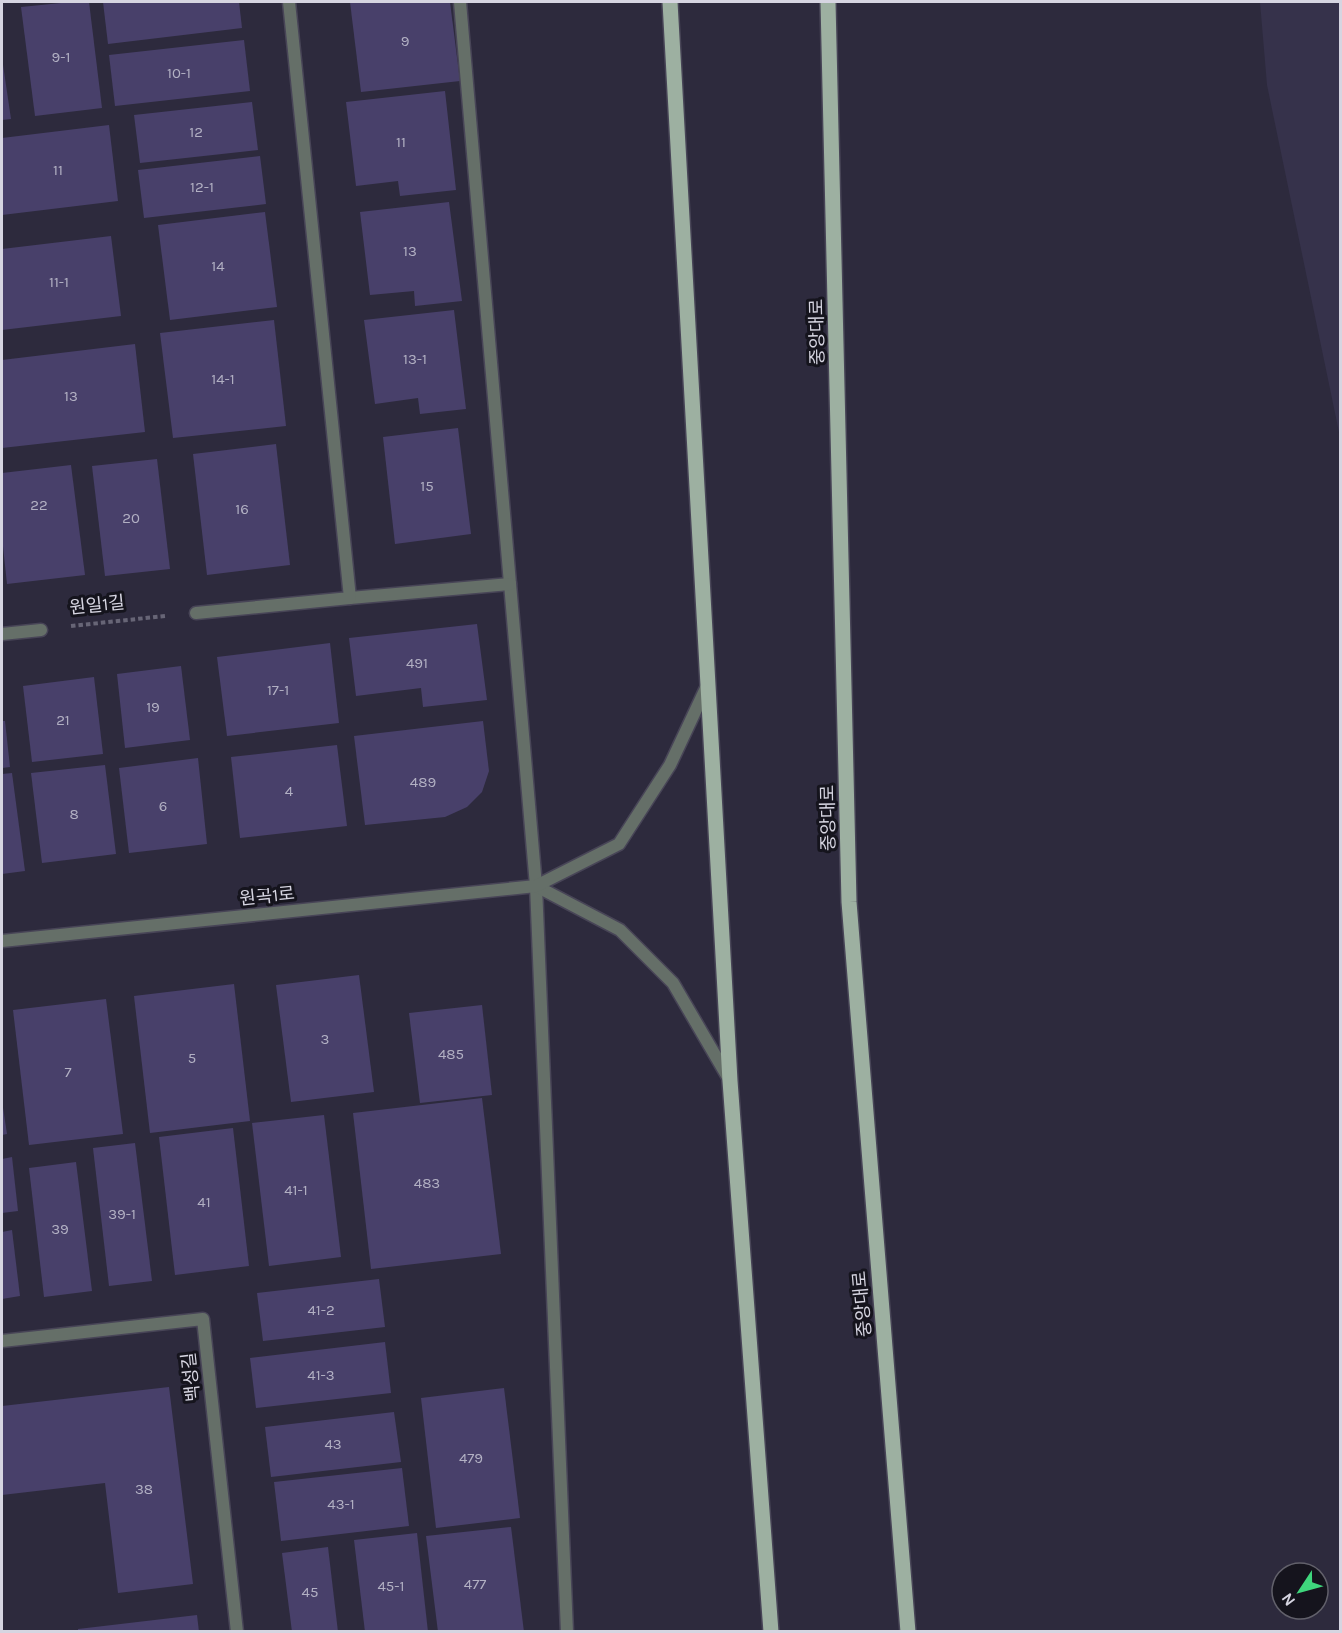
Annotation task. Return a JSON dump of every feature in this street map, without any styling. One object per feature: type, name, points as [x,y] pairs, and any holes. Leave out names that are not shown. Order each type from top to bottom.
[{"type":"main road","points":[[670,2],[730,1080],[771,1632]]},
{"type":"main road","name":"중앙대로","points":[[828,2],[849,902],[908,1632]]},
{"type":"street","points":[[289,2],[350,598]]},
{"type":"street","points":[[460,2],[536,886],[567,1632]]},
{"type":"street","points":[[196,613],[510,584]]},
{"type":"street","points":[[2,634],[40,630]]},
{"type":"street","points":[[536,886],[619,844],[670,765],[709,683]]},
{"type":"street","points":[[536,886],[620,930],[673,983],[730,1080]]},
{"type":"street","name":"원곡1로","points":[[2,942],[536,886]]},
{"type":"street","name":"백성길","points":[[2,1341],[203,1319],[237,1632]]},
{"type":"path","name":"원일1길","points":[[40,630],[196,613]]},
{"type":"shaded area","points":[[1260,2],[1340,2],[1340,437],[1267,85]]},
{"type":"building","points":[[89,2],[102,108],[35,116],[21,7]]},
{"type":"building","points":[[103,2],[239,2],[242,28],[108,44]]},
{"type":"building","points":[[350,2],[450,2],[460,81],[361,92]]},
{"type":"building","points":[[244,40],[250,91],[115,106],[109,55]]},
{"type":"building","points":[[2,58],[11,119],[2,120]]},
{"type":"building","points":[[445,91],[456,190],[400,196],[398,181],[356,186],[346,102]]},
{"type":"building","points":[[252,102],[258,150],[140,163],[134,115]]},
{"type":"building","points":[[109,125],[118,201],[2,215],[2,138]]},
{"type":"building","points":[[260,156],[266,204],[144,218],[138,170]]},
{"type":"building","points":[[449,202],[462,301],[415,306],[414,291],[370,295],[360,212]]},
{"type":"building","points":[[265,212],[277,307],[170,320],[158,225]]},
{"type":"building","points":[[111,236],[121,316],[2,330],[2,249]]},
{"type":"building","points":[[454,310],[466,409],[420,414],[418,398],[375,404],[364,320]]},
{"type":"building","points":[[274,320],[286,426],[173,438],[160,333]]},
{"type":"building","points":[[135,344],[145,432],[2,448],[2,360]]},
{"type":"building","points":[[458,428],[471,534],[395,544],[383,437]]},
{"type":"building","points":[[276,444],[290,565],[207,575],[193,454]]},
{"type":"building","points":[[157,459],[170,569],[105,576],[92,466]]},
{"type":"building","points":[[71,465],[85,575],[7,584],[2,537],[2,473]]},
{"type":"building","points":[[477,624],[487,700],[423,707],[421,688],[356,696],[349,638]]},
{"type":"building","points":[[330,643],[339,723],[227,736],[217,657]]},
{"type":"building","points":[[181,666],[190,740],[125,748],[117,674]]},
{"type":"building","points":[[94,677],[103,754],[32,762],[23,686]]},
{"type":"building","points":[[2,721],[5,721],[10,767],[2,768]]},
{"type":"building","points":[[483,721],[489,771],[482,792],[467,807],[445,817],[365,825],[354,736]]},
{"type":"building","points":[[337,745],[347,826],[240,838],[231,757]]},
{"type":"building","points":[[198,758],[207,844],[129,853],[119,768]]},
{"type":"building","points":[[105,765],[116,854],[42,863],[31,773]]},
{"type":"building","points":[[12,773],[25,871],[2,874],[2,774]]},
{"type":"building","points":[[359,975],[374,1092],[291,1102],[276,985]]},
{"type":"building","points":[[234,984],[250,1121],[150,1133],[134,996]]},
{"type":"building","points":[[106,999],[123,1134],[29,1145],[13,1010]]},
{"type":"building","points":[[482,1005],[492,1095],[420,1103],[409,1013]]},
{"type":"building","points":[[482,1098],[501,1254],[371,1269],[353,1113]]},
{"type":"building","points":[[2,1101],[7,1134],[2,1135]]},
{"type":"building","points":[[324,1115],[341,1257],[269,1266],[252,1123]]},
{"type":"building","points":[[233,1128],[249,1266],[175,1275],[159,1137]]},
{"type":"building","points":[[135,1143],[152,1281],[109,1286],[93,1148]]},
{"type":"building","points":[[12,1157],[18,1211],[2,1213],[2,1159]]},
{"type":"building","points":[[76,1162],[92,1291],[44,1297],[29,1168]]},
{"type":"building","points":[[12,1230],[20,1296],[2,1299],[2,1232]]},
{"type":"building","points":[[379,1279],[385,1327],[263,1341],[257,1293]]},
{"type":"building","points":[[385,1342],[391,1393],[256,1408],[250,1358]]},
{"type":"building","points":[[169,1387],[193,1584],[118,1593],[105,1483],[2,1495],[2,1406]]},
{"type":"building","points":[[504,1388],[520,1518],[436,1528],[421,1398]]},
{"type":"building","points":[[394,1412],[401,1462],[271,1477],[265,1427]]},
{"type":"building","points":[[402,1468],[409,1526],[281,1541],[274,1482]]},
{"type":"building","points":[[511,1527],[524,1632],[438,1632],[426,1536]]},
{"type":"building","points":[[417,1533],[428,1632],[365,1632],[354,1540]]},
{"type":"building","points":[[328,1547],[338,1632],[292,1632],[282,1553]]},
{"type":"building","points":[[197,1615],[199,1632],[78,1632],[78,1629]]}]
